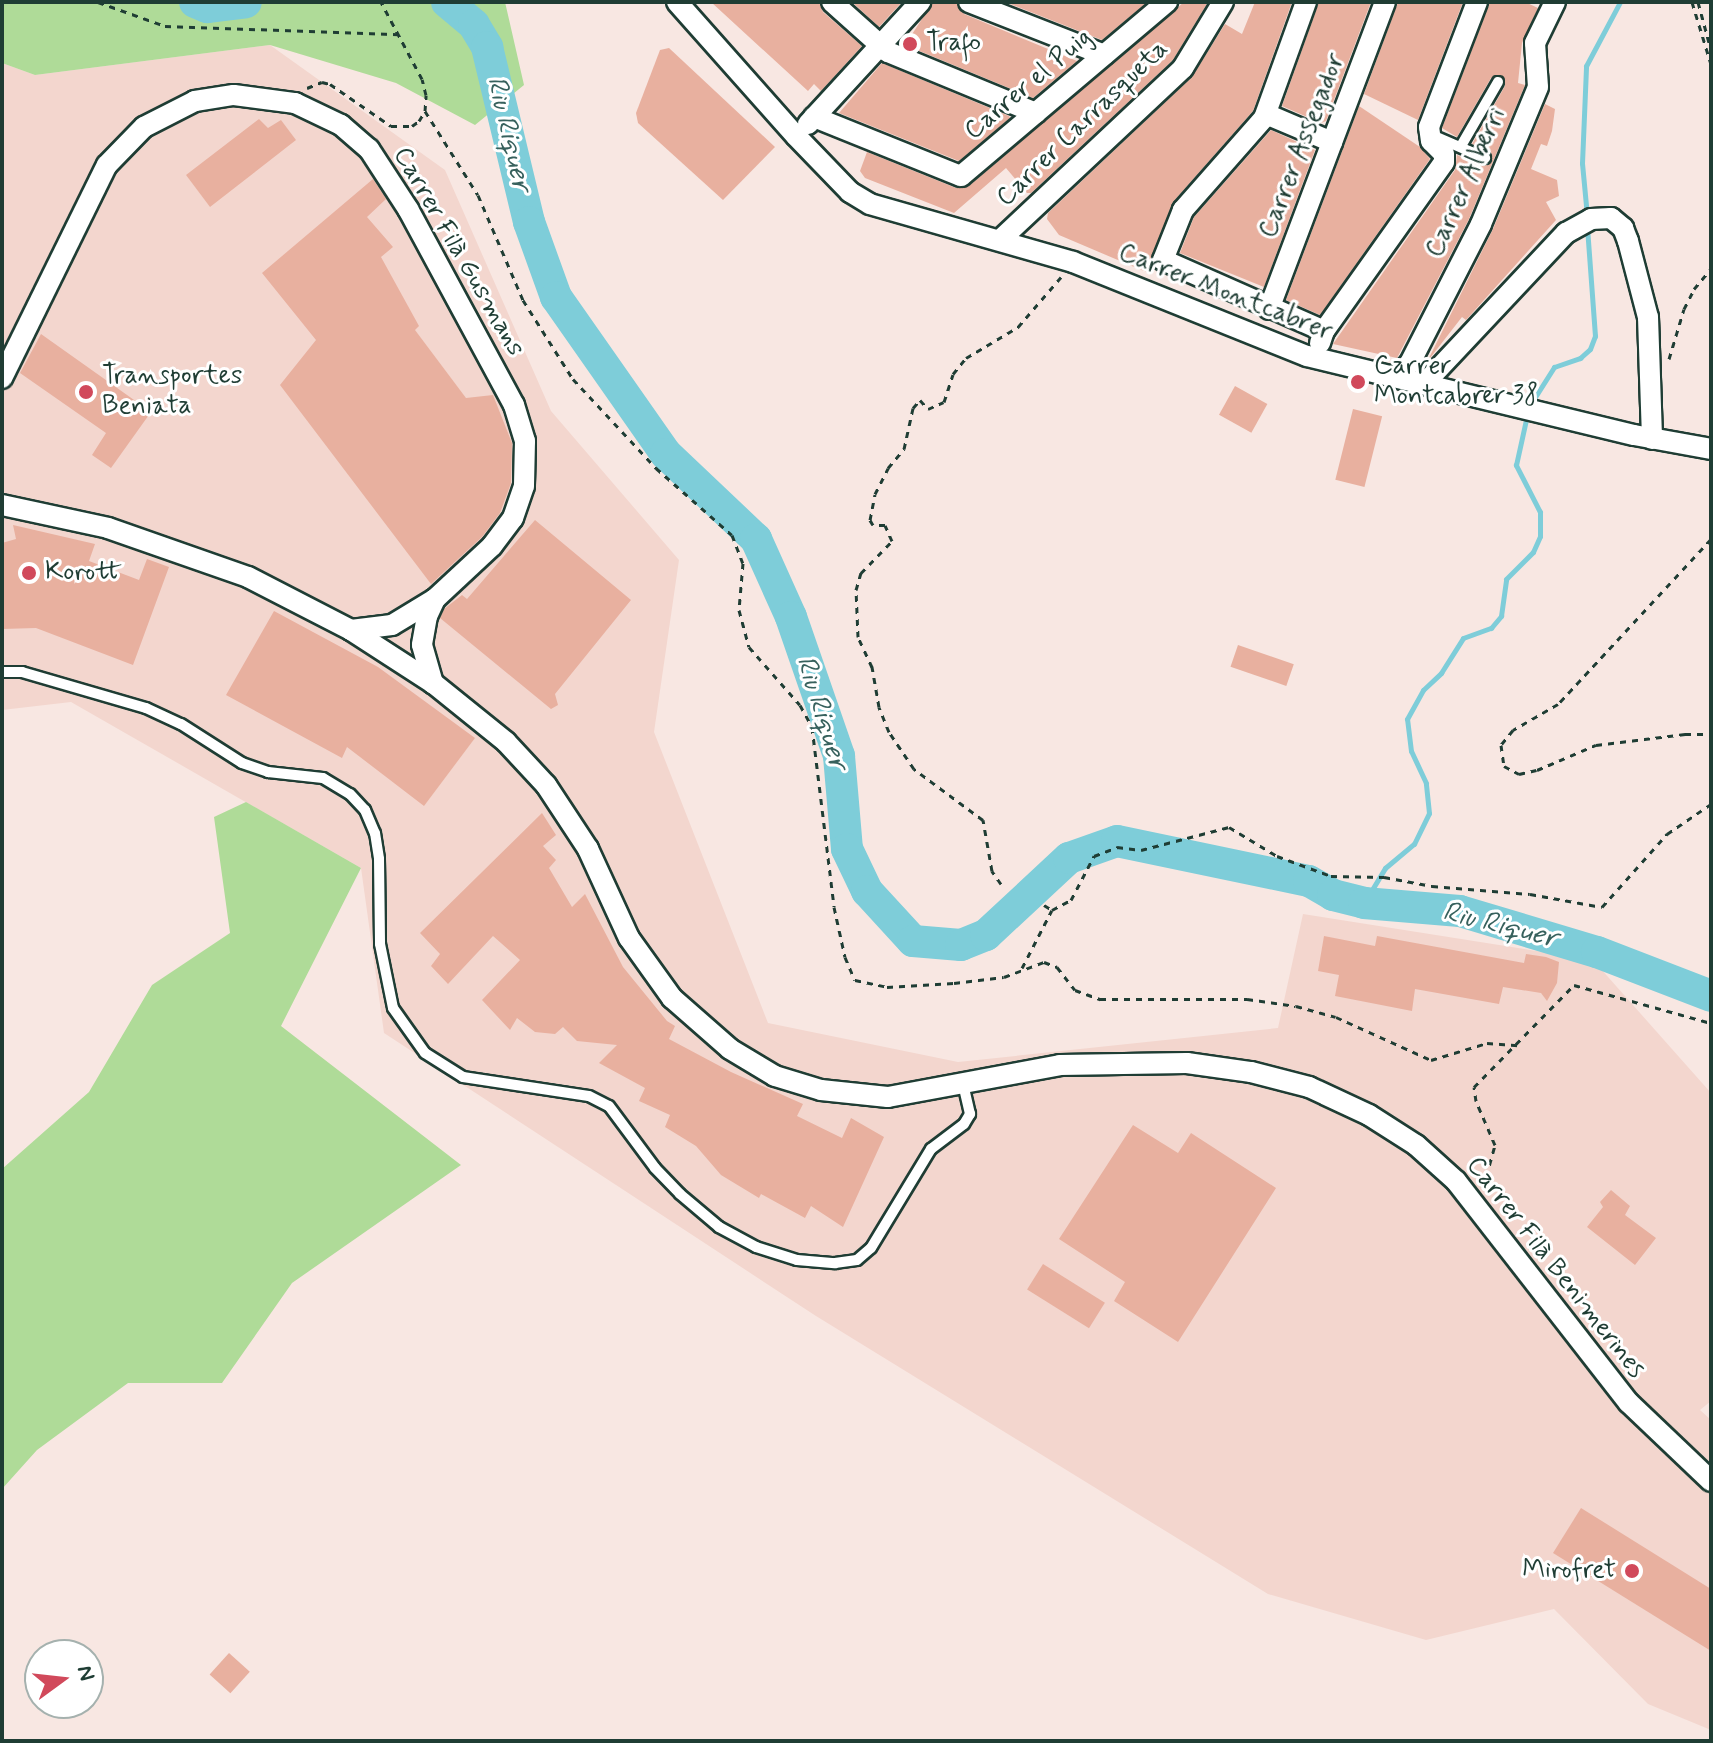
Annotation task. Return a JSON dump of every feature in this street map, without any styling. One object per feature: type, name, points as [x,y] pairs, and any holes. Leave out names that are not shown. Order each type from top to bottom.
[{"type":"street","name":"Carrer Montcabrer","points":[[677,2],[796,136],[850,192],[870,204],[1073,262],[1315,358],[1643,437],[1711,449]]},
{"type":"street","points":[[832,2],[879,46],[1036,113]]},
{"type":"street","points":[[796,136],[920,2]]},
{"type":"street","points":[[969,2],[1104,55]]},
{"type":"street","name":"Carrer el Puig","points":[[814,117],[961,176],[1167,2]]},
{"type":"street","name":"Carrer Carrasqueta","points":[[1000,240],[1183,68],[1223,2]]},
{"type":"street","points":[[1306,2],[1266,114],[1332,142]]},
{"type":"street","name":"Carrer Assegador","points":[[1269,309],[1385,2]]},
{"type":"street","points":[[1315,358],[1324,331],[1444,162],[1444,154],[1429,134],[1477,2]]},
{"type":"street","name":"Carrer Alberri","points":[[1398,376],[1410,363],[1481,224],[1538,87],[1535,43],[1555,2]]},
{"type":"street","name":"Carrer Filà Gusmans","points":[[2,378],[107,165],[132,137],[171,111],[215,97],[253,95],[295,103],[341,125],[380,163],[499,376],[520,424],[526,473],[513,518],[492,546],[435,599],[422,635],[424,657],[433,683]]},
{"type":"street","name":"Carrer Montcabrer","points":[[1266,114],[1183,210],[1163,260],[1324,331]]},
{"type":"street","points":[[1425,383],[1566,233],[1600,218],[1611,218],[1623,228],[1641,287],[1650,339],[1643,437]]},
{"type":"street","name":"Carrer Filà Benimerines","points":[[2,505],[108,528],[195,556],[262,584],[351,630],[433,683],[506,742],[546,785],[580,835],[629,938],[645,963],[688,1014],[730,1049],[775,1076],[842,1094],[912,1096],[1020,1072],[1093,1062],[1187,1063],[1251,1072],[1309,1087],[1369,1115],[1438,1163],[1471,1199],[1629,1403],[1711,1481]]},
{"type":"street","points":[[351,630],[392,625],[435,599]]},
{"type":"lane","points":[[1461,146],[1498,82]]},
{"type":"lane","points":[[1429,134],[1485,158]]},
{"type":"lane","points":[[2,672],[22,672],[146,708],[181,724],[242,763],[268,772],[323,778],[350,794],[365,810],[375,833],[379,859],[380,944],[393,1008],[425,1053],[463,1077],[589,1096],[609,1106],[655,1168],[680,1194],[719,1227],[756,1247],[797,1260],[835,1263],[857,1260],[871,1248],[931,1149],[964,1124],[970,1114],[963,1084]]},
{"type":"path","points":[[98,2],[165,26],[399,34]]},
{"type":"path","points":[[381,2],[422,79],[425,111],[478,195],[523,300],[573,379],[656,468],[732,535],[743,563],[739,610],[749,647],[800,705],[812,727],[832,899],[845,957],[855,980],[887,987],[1004,977],[1044,962],[1057,967],[1075,990],[1100,999],[1247,999],[1296,1006],[1336,1017],[1431,1060],[1487,1043],[1518,1045]]},
{"type":"path","points":[[1692,2],[1711,64]]},
{"type":"path","points":[[1698,2],[1711,50]]},
{"type":"path","points":[[295,103],[306,88],[322,82],[391,126],[412,126],[425,111]]},
{"type":"path","points":[[1001,884],[992,871],[983,820],[914,769],[901,755],[879,707],[872,667],[858,637],[856,590],[861,573],[892,541],[892,532],[885,525],[873,525],[870,520],[875,494],[888,468],[904,449],[913,408],[920,400],[928,409],[944,402],[953,374],[966,358],[1018,327],[1073,262]]},
{"type":"path","points":[[1667,368],[1684,309],[1694,289],[1711,269]]},
{"type":"path","points":[[1711,539],[1558,704],[1513,730],[1501,745],[1504,766],[1519,774],[1596,745],[1685,734],[1711,734]]},
{"type":"path","points":[[1021,971],[1052,910],[1071,900],[1094,856],[1109,850],[1166,845],[1229,827],[1277,856],[1331,876],[1384,877],[1432,886],[1530,894],[1602,907],[1667,834],[1711,804]]},
{"type":"path","points":[[1044,905],[1052,910]]},
{"type":"path","points":[[1471,1199],[1487,1185],[1495,1145],[1476,1101],[1474,1087],[1574,985],[1711,1023]]},
{"type":"shaded area","points":[[270,45],[445,170],[551,411],[679,560],[654,732],[768,1023],[958,1062],[1278,1028],[1303,914],[1593,960],[1711,1093],[1711,1401],[1700,1410],[1711,1420],[1711,1730],[1648,1704],[1554,1609],[1426,1640],[1268,1594],[816,1316],[384,1033],[361,868],[71,702],[2,710],[2,63],[35,75]]},
{"type":"green space","points":[[2,2],[505,2],[524,85],[475,125],[396,83],[270,45],[35,75],[2,63]]},
{"type":"green space","points":[[246,802],[361,868],[281,1026],[461,1165],[292,1283],[222,1383],[128,1383],[37,1450],[2,1489],[2,1169],[89,1092],[152,985],[230,933],[214,817]]},
{"type":"building","points":[[711,2],[819,2],[823,12],[862,46],[821,91],[814,84],[808,91]]},
{"type":"building","points":[[852,2],[902,2],[879,27]]},
{"type":"building","points":[[933,2],[956,2],[964,14],[1077,61],[1033,98],[905,45]]},
{"type":"building","points":[[1005,2],[1144,2],[1145,4],[1102,40]]},
{"type":"building","points":[[1184,2],[1208,2],[1173,60],[1031,193],[1027,193],[1006,168],[954,213],[865,178],[860,171],[867,152],[956,188],[969,186]]},
{"type":"building","points":[[1255,2],[1292,2],[1253,111],[1173,202],[1146,272],[1059,235],[1047,219],[1048,213],[1192,77],[1225,24],[1242,34]]},
{"type":"building","points":[[1319,2],[1371,2],[1326,121],[1321,123],[1282,106]]},
{"type":"building","points":[[1398,2],[1463,2],[1418,120],[1364,94]]},
{"type":"building","points":[[1490,2],[1525,2],[1538,8],[1522,43],[1518,83],[1525,85],[1469,219],[1397,358],[1333,344],[1455,170],[1457,155],[1483,166],[1492,162],[1491,153],[1472,144],[1505,86],[1503,76],[1491,78],[1457,137],[1442,128]]},
{"type":"building","points":[[669,48],[775,147],[723,200],[638,123],[636,113],[660,50]]},
{"type":"building","points":[[882,63],[1010,118],[959,161],[839,113]]},
{"type":"building","points":[[1545,104],[1555,109],[1552,131],[1547,146],[1541,144],[1531,169],[1557,180],[1559,196],[1546,202],[1556,220],[1466,320],[1462,317],[1427,362],[1493,229]]},
{"type":"building","points":[[1359,106],[1420,147],[1430,159],[1320,315],[1286,300]]},
{"type":"building","points":[[259,119],[268,128],[281,120],[296,140],[210,207],[186,175]]},
{"type":"building","points":[[1271,130],[1315,150],[1264,287],[1180,253],[1194,217]]},
{"type":"building","points":[[373,179],[386,199],[367,217],[393,247],[381,257],[419,326],[415,330],[466,398],[493,395],[512,443],[511,483],[500,513],[482,537],[431,584],[280,385],[316,340],[262,273]]},
{"type":"building","name":"Transportes Beniata","points":[[41,334],[151,412],[111,468],[92,455],[106,433],[20,373]]},
{"type":"building","points":[[1235,386],[1267,404],[1251,433],[1219,415]]},
{"type":"building","points":[[1353,409],[1382,416],[1364,487],[1335,480]]},
{"type":"building","points":[[535,520],[631,600],[555,694],[558,705],[551,709],[440,618],[444,609],[462,595],[467,599]]},
{"type":"building","points":[[13,525],[95,544],[89,561],[139,580],[147,559],[169,567],[133,665],[36,628],[2,629],[2,543],[16,539]]},
{"type":"building","points":[[274,611],[378,667],[475,738],[424,806],[347,747],[342,758],[226,695]]},
{"type":"building","points":[[1238,645],[1294,664],[1286,686],[1231,667]]},
{"type":"building","points":[[542,813],[556,835],[543,846],[556,860],[549,868],[572,907],[585,894],[623,967],[667,1021],[675,1026],[669,1039],[731,1072],[803,1104],[797,1116],[842,1138],[851,1118],[884,1137],[843,1227],[811,1206],[805,1218],[761,1194],[759,1198],[721,1175],[696,1146],[665,1127],[670,1115],[639,1101],[645,1088],[599,1063],[617,1045],[577,1041],[563,1027],[555,1034],[535,1032],[517,1018],[510,1030],[482,1000],[520,960],[493,936],[448,984],[431,966],[440,954],[420,933]]},
{"type":"building","points":[[1324,936],[1375,946],[1377,936],[1524,963],[1526,954],[1546,957],[1559,962],[1557,983],[1547,1001],[1541,993],[1503,987],[1499,1004],[1415,989],[1412,1011],[1335,996],[1339,975],[1318,971]]},
{"type":"building","points":[[1133,1125],[1178,1153],[1191,1133],[1276,1188],[1178,1342],[1114,1301],[1125,1282],[1059,1239]]},
{"type":"building","points":[[1611,1190],[1630,1206],[1625,1215],[1656,1238],[1635,1265],[1587,1227],[1603,1207],[1600,1202]]},
{"type":"building","points":[[1043,1264],[1105,1303],[1089,1328],[1027,1289]]},
{"type":"building","name":"Mirofret","points":[[1581,1508],[1711,1589],[1711,1651],[1553,1553]]},
{"type":"building","points":[[229,1653],[250,1672],[230,1693],[210,1675]]},
{"type":"waterway","name":"Riu Riquer","points":[[195,2],[207,7],[246,2]]},
{"type":"waterway","name":"Riu Riquer","points":[[447,2],[474,25],[487,47],[529,222],[556,297],[666,454],[756,539],[791,617],[839,756],[847,849],[867,891],[913,941],[961,945],[986,935],[1069,858],[1117,841],[1309,881],[1333,895],[1364,903],[1460,911],[1597,952],[1711,996]]},
{"type":"waterway","points":[[1587,216],[1582,163],[1586,66],[1620,2]]},
{"type":"waterway","points":[[1530,405],[1554,367],[1580,358],[1590,349],[1595,336],[1587,226]]},
{"type":"waterway","points":[[1364,903],[1385,868],[1414,844],[1429,813],[1426,783],[1411,751],[1407,719],[1423,690],[1441,673],[1463,638],[1491,628],[1501,616],[1506,579],[1533,552],[1540,536],[1540,512],[1516,465],[1527,415]]},
{"type":"place","name":"Trafo","points":[[910,44]]},
{"type":"place","name":"Carrer Montcabrer 38","points":[[1358,382]]},
{"type":"place","name":"Transportes Beniata","points":[[86,392]]},
{"type":"place","name":"Korott","points":[[29,573]]},
{"type":"place","name":"Mirofret","points":[[1632,1571]]}]
